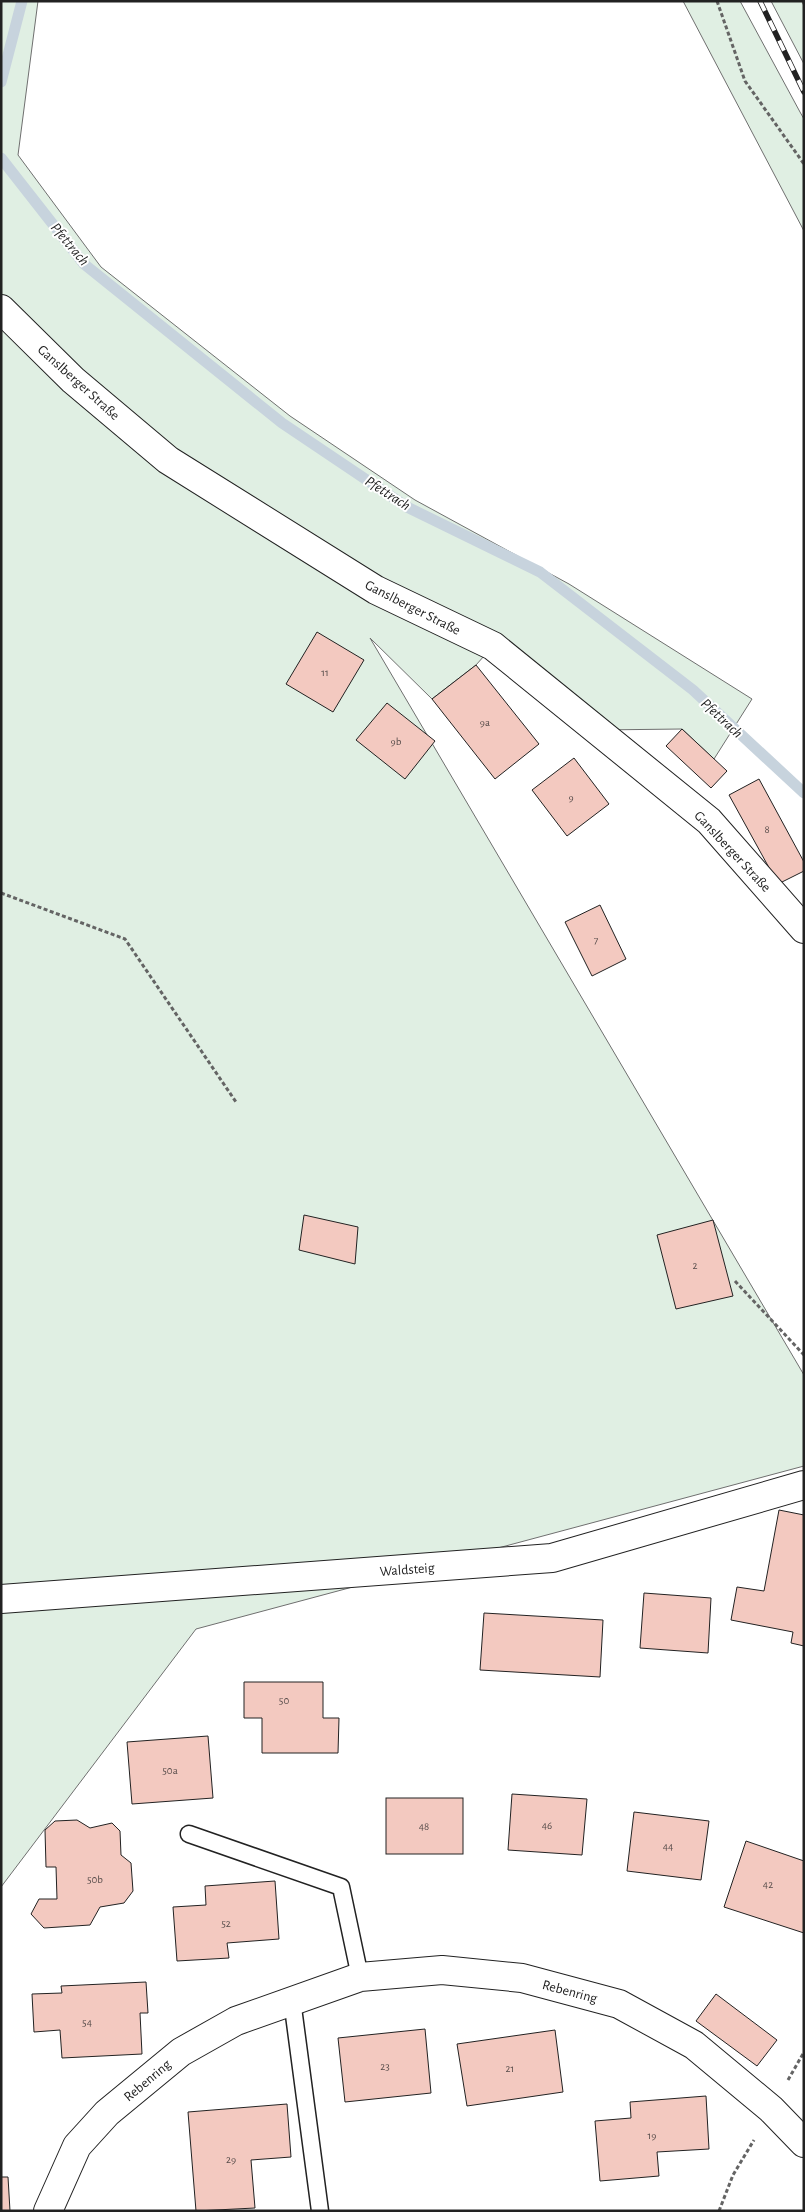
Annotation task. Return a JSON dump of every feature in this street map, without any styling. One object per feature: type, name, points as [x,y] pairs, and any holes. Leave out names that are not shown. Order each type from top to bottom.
[{"type":"street","name":"Ganslberger Straße","points":[[1,309],[73,380],[168,460],[376,590],[492,646],[709,821],[804,929]]},
{"type":"street","name":"Waldsteig","points":[[1,1599],[552,1558],[804,1485]]},
{"type":"street","name":"Rebenring","points":[[48,2211],[77,2146],[108,2114],[181,2052],[236,2021],[360,1977],[442,1970],[522,1978],[619,2004],[694,2045],[771,2109],[804,2143]]},
{"type":"lane","points":[[189,1834],[341,1887],[360,1977]]},
{"type":"lane","points":[[292,2000],[320,2211]]},
{"type":"path","points":[[717,1],[745,81],[804,164]]},
{"type":"path","points":[[1,893],[125,939],[236,1102]]},
{"type":"path","points":[[735,1281],[804,1355]]},
{"type":"path","points":[[719,2211],[733,2175],[771,2109]]},
{"type":"green space","points":[[1,1],[38,1],[18,155],[101,267],[290,416],[415,500],[569,584],[752,699],[714,759],[682,729],[597,730],[493,646],[476,665],[432,699],[370,638],[804,1375],[804,1466],[196,1629],[1,1887]]},
{"type":"green space","points":[[683,1],[740,1],[804,119],[804,231]]},
{"type":"green space","points":[[771,1],[804,1],[804,64]]},
{"type":"building","points":[[317,632],[364,660],[333,712],[286,684]]},
{"type":"building","points":[[476,665],[539,744],[495,779],[432,699]]},
{"type":"building","points":[[387,703],[435,741],[405,779],[356,740]]},
{"type":"building","points":[[682,729],[727,771],[711,788],[666,746]]},
{"type":"building","points":[[574,758],[609,804],[567,836],[532,790]]},
{"type":"building","points":[[759,779],[804,862],[804,871],[778,884],[729,795]]},
{"type":"building","points":[[600,905],[626,959],[592,976],[565,922]]},
{"type":"building","points":[[304,1215],[358,1227],[355,1264],[299,1250]]},
{"type":"building","points":[[713,1220],[733,1296],[676,1309],[657,1235]]},
{"type":"building","points":[[779,1510],[804,1515],[804,1646],[791,1643],[793,1632],[731,1620],[737,1587],[764,1591]]},
{"type":"building","points":[[644,1593],[711,1598],[708,1653],[640,1648]]},
{"type":"building","points":[[484,1613],[603,1620],[600,1677],[480,1670]]},
{"type":"building","points":[[244,1682],[323,1682],[323,1718],[339,1718],[338,1753],[262,1753],[262,1718],[244,1718]]},
{"type":"building","points":[[208,1736],[213,1798],[132,1804],[127,1742]]},
{"type":"building","points":[[512,1794],[587,1799],[582,1855],[508,1850]]},
{"type":"building","points":[[386,1798],[463,1798],[463,1854],[386,1854]]},
{"type":"building","points":[[634,1812],[709,1821],[701,1880],[627,1871]]},
{"type":"building","points":[[77,1820],[90,1828],[112,1823],[120,1831],[121,1855],[131,1863],[133,1891],[124,1903],[100,1907],[90,1925],[44,1928],[31,1914],[39,1899],[57,1899],[56,1867],[46,1867],[45,1830],[55,1821]]},
{"type":"building","points":[[746,1841],[804,1861],[804,1933],[724,1907]]},
{"type":"building","points":[[275,1881],[279,1939],[227,1943],[229,1958],[177,1961],[173,1907],[206,1905],[205,1886]]},
{"type":"building","points":[[146,1982],[148,2013],[140,2013],[142,2054],[62,2058],[60,2030],[34,2032],[32,1994],[62,1993],[61,1986]]},
{"type":"building","points":[[716,1994],[777,2040],[757,2066],[696,2021]]},
{"type":"building","points":[[425,2029],[431,2093],[345,2102],[338,2038]]},
{"type":"building","points":[[555,2030],[563,2092],[467,2106],[457,2044]]},
{"type":"building","points":[[706,2096],[709,2149],[657,2152],[659,2176],[600,2181],[595,2121],[631,2118],[630,2102]]},
{"type":"building","points":[[287,2104],[291,2157],[251,2160],[255,2208],[196,2211],[188,2112]]},
{"type":"building","points":[[1,2177],[8,2177],[10,2211],[1,2211]]},
{"type":"waterway","name":"Pfettrach","points":[[1,82],[22,1]]},
{"type":"waterway","name":"Pfettrach","points":[[1,158],[84,264],[282,423],[407,507],[540,572],[693,690],[804,793]]},
{"type":"railway","points":[[760,1],[804,92]]}]
